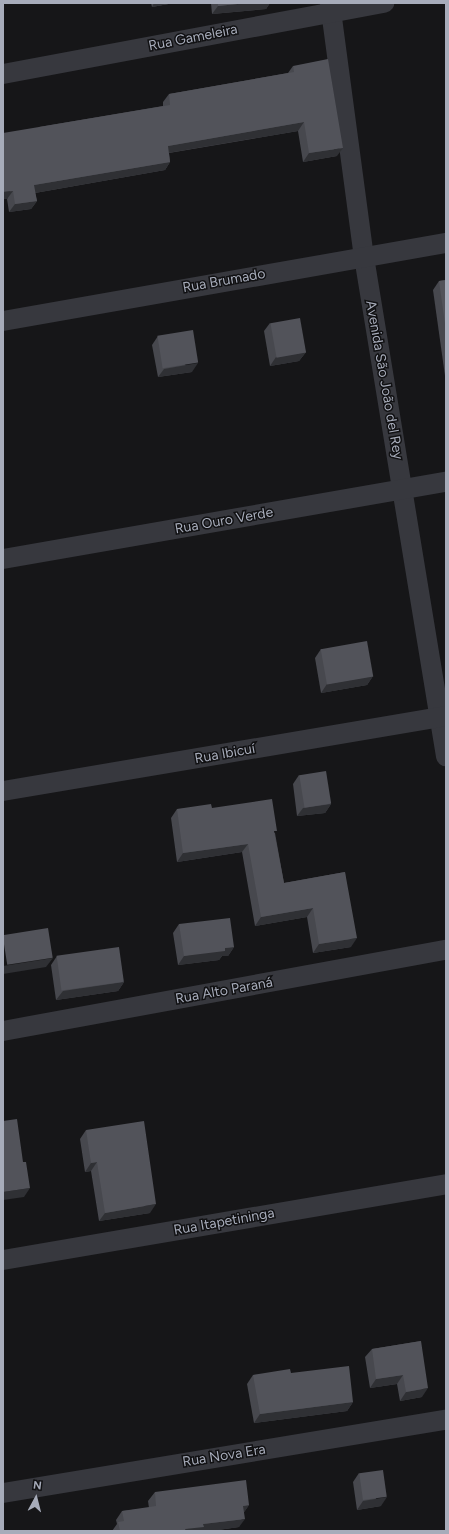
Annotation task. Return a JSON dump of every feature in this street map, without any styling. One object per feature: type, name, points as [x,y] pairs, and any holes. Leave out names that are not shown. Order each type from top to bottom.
[{"type":"street","name":"Rua Gameleira","points":[[3,74],[331,7],[384,3]]},
{"type":"street","name":"Avenida São João del Rey","points":[[331,7],[364,257],[442,717],[446,756]]},
{"type":"street","name":"Rua Brumado","points":[[3,321],[446,243]]},
{"type":"street","name":"Rua Ouro Verde","points":[[3,559],[446,482]]},
{"type":"street","name":"Rua Ibicuí","points":[[3,791],[442,717]]},
{"type":"street","name":"Rua Alto Paraná","points":[[3,1031],[446,950]]},
{"type":"street","name":"Rua Itapetininga","points":[[3,1260],[446,1184]]},
{"type":"street","name":"Rua Nova Era","points":[[3,1493],[446,1420]]},
{"type":"building","points":[[218,3],[247,3],[218,6]]},
{"type":"building","points":[[328,59],[343,148],[309,153],[304,122],[168,146],[170,162],[34,185],[37,201],[15,204],[13,191],[3,192],[3,133],[170,105],[169,94],[294,72],[293,66]]},
{"type":"building","points":[[446,280],[446,331],[439,281]]},
{"type":"building","points":[[300,318],[306,352],[277,358],[270,323]]},
{"type":"building","points":[[193,330],[198,363],[163,368],[157,336]]},
{"type":"building","points":[[367,641],[373,676],[327,685],[321,649]]},
{"type":"building","points":[[326,771],[331,804],[304,808],[299,775]]},
{"type":"building","points":[[272,799],[277,831],[274,831],[284,883],[345,872],[357,938],[319,944],[313,908],[261,917],[248,844],[183,853],[177,809],[211,804],[212,808]]},
{"type":"building","points":[[230,918],[234,947],[225,948],[225,951],[184,956],[179,924]]},
{"type":"building","points":[[48,928],[53,958],[7,965],[3,935]]},
{"type":"building","points":[[119,947],[124,982],[61,990],[57,956]]},
{"type":"building","points":[[17,1119],[23,1162],[26,1162],[30,1188],[3,1192],[3,1121]]},
{"type":"building","points":[[144,1121],[156,1204],[105,1213],[97,1162],[91,1163],[86,1130]]},
{"type":"building","points":[[421,1341],[428,1388],[406,1392],[403,1375],[376,1379],[372,1349]]},
{"type":"building","points":[[349,1366],[353,1402],[260,1414],[253,1375],[290,1369],[291,1373]]},
{"type":"building","points":[[383,1470],[387,1497],[363,1500],[359,1473]]},
{"type":"building","points":[[246,1480],[249,1505],[243,1506],[245,1519],[203,1524],[204,1527],[185,1529],[186,1531],[120,1531],[118,1522],[124,1521],[122,1511],[156,1506],[155,1492]]}]
